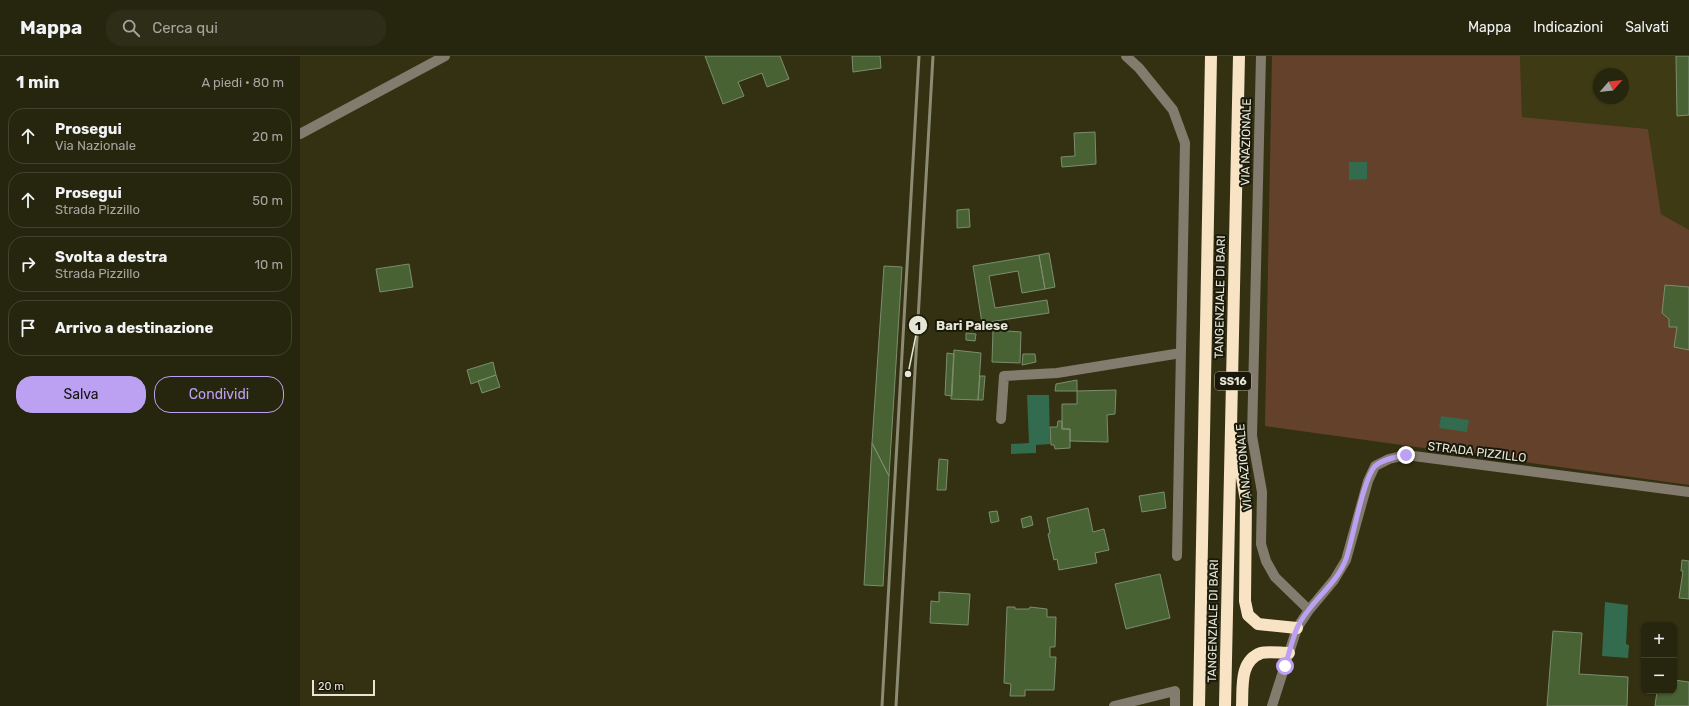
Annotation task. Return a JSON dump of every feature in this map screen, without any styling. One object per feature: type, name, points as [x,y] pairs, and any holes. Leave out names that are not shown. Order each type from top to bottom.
[{"type":"highway","name":"TANGENZIALE DI BARI","points":[[1199,706],[1211,56]]},
{"type":"highway","name":"TANGENZIALE DI BARI","points":[[1225,706],[1239,56]]},
{"type":"highway","points":[[1232,422],[1246,500],[1245,601],[1248,615],[1258,624],[1297,628]]},
{"type":"highway","points":[[1242,706],[1244,669],[1252,658],[1262,653],[1289,653]]},
{"type":"street","points":[[300,134],[445,56]]},
{"type":"street","points":[[1126,56],[1140,68],[1173,110],[1185,143],[1177,556]]},
{"type":"street","name":"VIA NAZIONALE","points":[[1261,56],[1252,436],[1262,492],[1261,544],[1266,561],[1275,577],[1309,610]]},
{"type":"street","points":[[1001,419],[1004,376],[1057,373],[1181,353]]},
{"type":"street","name":"STRADA PIZZILLO","points":[[1309,610],[1334,580],[1346,560],[1368,481],[1375,466],[1389,459],[1406,455],[1689,492]]},
{"type":"street","points":[[1272,706],[1297,628],[1309,610]]},
{"type":"street","points":[[1114,706],[1175,691],[1174,706]]},
{"type":"shaded area","points":[[1272,56],[1520,56],[1522,117],[1648,129],[1661,214],[1689,230],[1689,485],[1265,426]]},
{"type":"shaded area","points":[[1520,56],[1689,56],[1689,230],[1661,214],[1648,129],[1522,117]]},
{"type":"shaded area","points":[[1349,162],[1367,162],[1367,179],[1349,180]]},
{"type":"shaded area","points":[[1027,395],[1049,395],[1050,444],[1036,445],[1036,453],[1011,454],[1011,444],[1029,443]]},
{"type":"shaded area","points":[[1441,416],[1469,420],[1467,432],[1439,428]]},
{"type":"shaded area","points":[[1605,602],[1628,605],[1626,644],[1629,645],[1628,658],[1602,656]]},
{"type":"building","points":[[705,56],[780,56],[789,79],[767,87],[762,73],[738,82],[744,96],[723,104]]},
{"type":"building","points":[[852,56],[880,56],[881,68],[853,72]]},
{"type":"building","points":[[1676,56],[1689,56],[1689,115],[1677,116]]},
{"type":"building","points":[[1095,132],[1096,164],[1062,167],[1061,157],[1075,156],[1074,133]]},
{"type":"building","points":[[969,209],[970,227],[957,228],[957,210]]},
{"type":"building","points":[[1049,253],[1055,287],[1045,289],[1039,255]]},
{"type":"building","points":[[1039,255],[1045,289],[1022,293],[1018,271],[989,276],[995,308],[1047,300],[1049,313],[982,323],[973,266]]},
{"type":"building","points":[[409,264],[413,287],[380,292],[376,269]]},
{"type":"building","points":[[884,266],[902,267],[889,476],[872,443]]},
{"type":"building","points":[[1665,285],[1689,287],[1689,350],[1674,347],[1677,327],[1669,327],[1669,319],[1662,313]]},
{"type":"building","points":[[993,330],[1021,332],[1020,363],[992,362]]},
{"type":"building","points":[[966,333],[976,334],[975,341],[966,340]]},
{"type":"building","points":[[954,350],[981,353],[978,400],[951,399]]},
{"type":"building","points":[[947,353],[954,354],[952,396],[945,395]]},
{"type":"building","points":[[1023,354],[1035,354],[1036,362],[1022,365]]},
{"type":"building","points":[[493,362],[496,375],[471,384],[467,370]]},
{"type":"building","points":[[496,375],[500,387],[482,393],[478,381]]},
{"type":"building","points":[[980,376],[985,376],[983,400],[978,400]]},
{"type":"building","points":[[1077,380],[1077,391],[1055,391],[1056,384]]},
{"type":"building","points":[[1116,390],[1115,414],[1107,415],[1108,442],[1070,441],[1070,429],[1062,429],[1062,404],[1077,404],[1077,391]]},
{"type":"building","points":[[1058,421],[1062,421],[1062,429],[1070,429],[1070,448],[1055,449],[1054,445],[1051,445],[1050,427],[1057,427]]},
{"type":"building","points":[[872,443],[889,476],[883,586],[864,585]]},
{"type":"building","points":[[939,459],[948,460],[946,490],[937,490]]},
{"type":"building","points":[[1164,492],[1166,508],[1142,512],[1139,496]]},
{"type":"building","points":[[1088,508],[1093,532],[1104,529],[1109,550],[1095,553],[1097,563],[1059,570],[1057,559],[1054,560],[1048,534],[1050,533],[1047,518]]},
{"type":"building","points":[[997,511],[999,521],[991,523],[989,512]]},
{"type":"building","points":[[1031,516],[1033,525],[1023,528],[1021,519]]},
{"type":"building","points":[[1682,560],[1689,561],[1689,599],[1679,598],[1683,571],[1681,571]]},
{"type":"building","points":[[1160,574],[1170,618],[1126,629],[1115,584]]},
{"type":"building","points":[[939,592],[970,594],[968,625],[930,623],[931,601],[939,602]]},
{"type":"building","points":[[1007,607],[1015,607],[1015,609],[1029,609],[1030,607],[1047,609],[1047,617],[1056,617],[1055,647],[1050,647],[1050,657],[1056,657],[1054,690],[1025,690],[1025,696],[1010,696],[1011,684],[1004,683]]},
{"type":"building","points":[[1553,631],[1582,633],[1579,674],[1628,677],[1627,706],[1547,706]]},
{"type":"building","points":[[1677,680],[1689,682],[1689,706],[1655,706],[1657,694],[1677,694]]},
{"type":"railway","points":[[882,706],[919,56]]},
{"type":"railway","points":[[896,706],[933,56]]},
{"type":"place","name":"Bari Palese","points":[[908,374]]},
{"type":"route","points":[[1285,666],[1297,628],[1309,610],[1334,580],[1346,560],[1368,481],[1375,466],[1389,459],[1406,455]]}]
